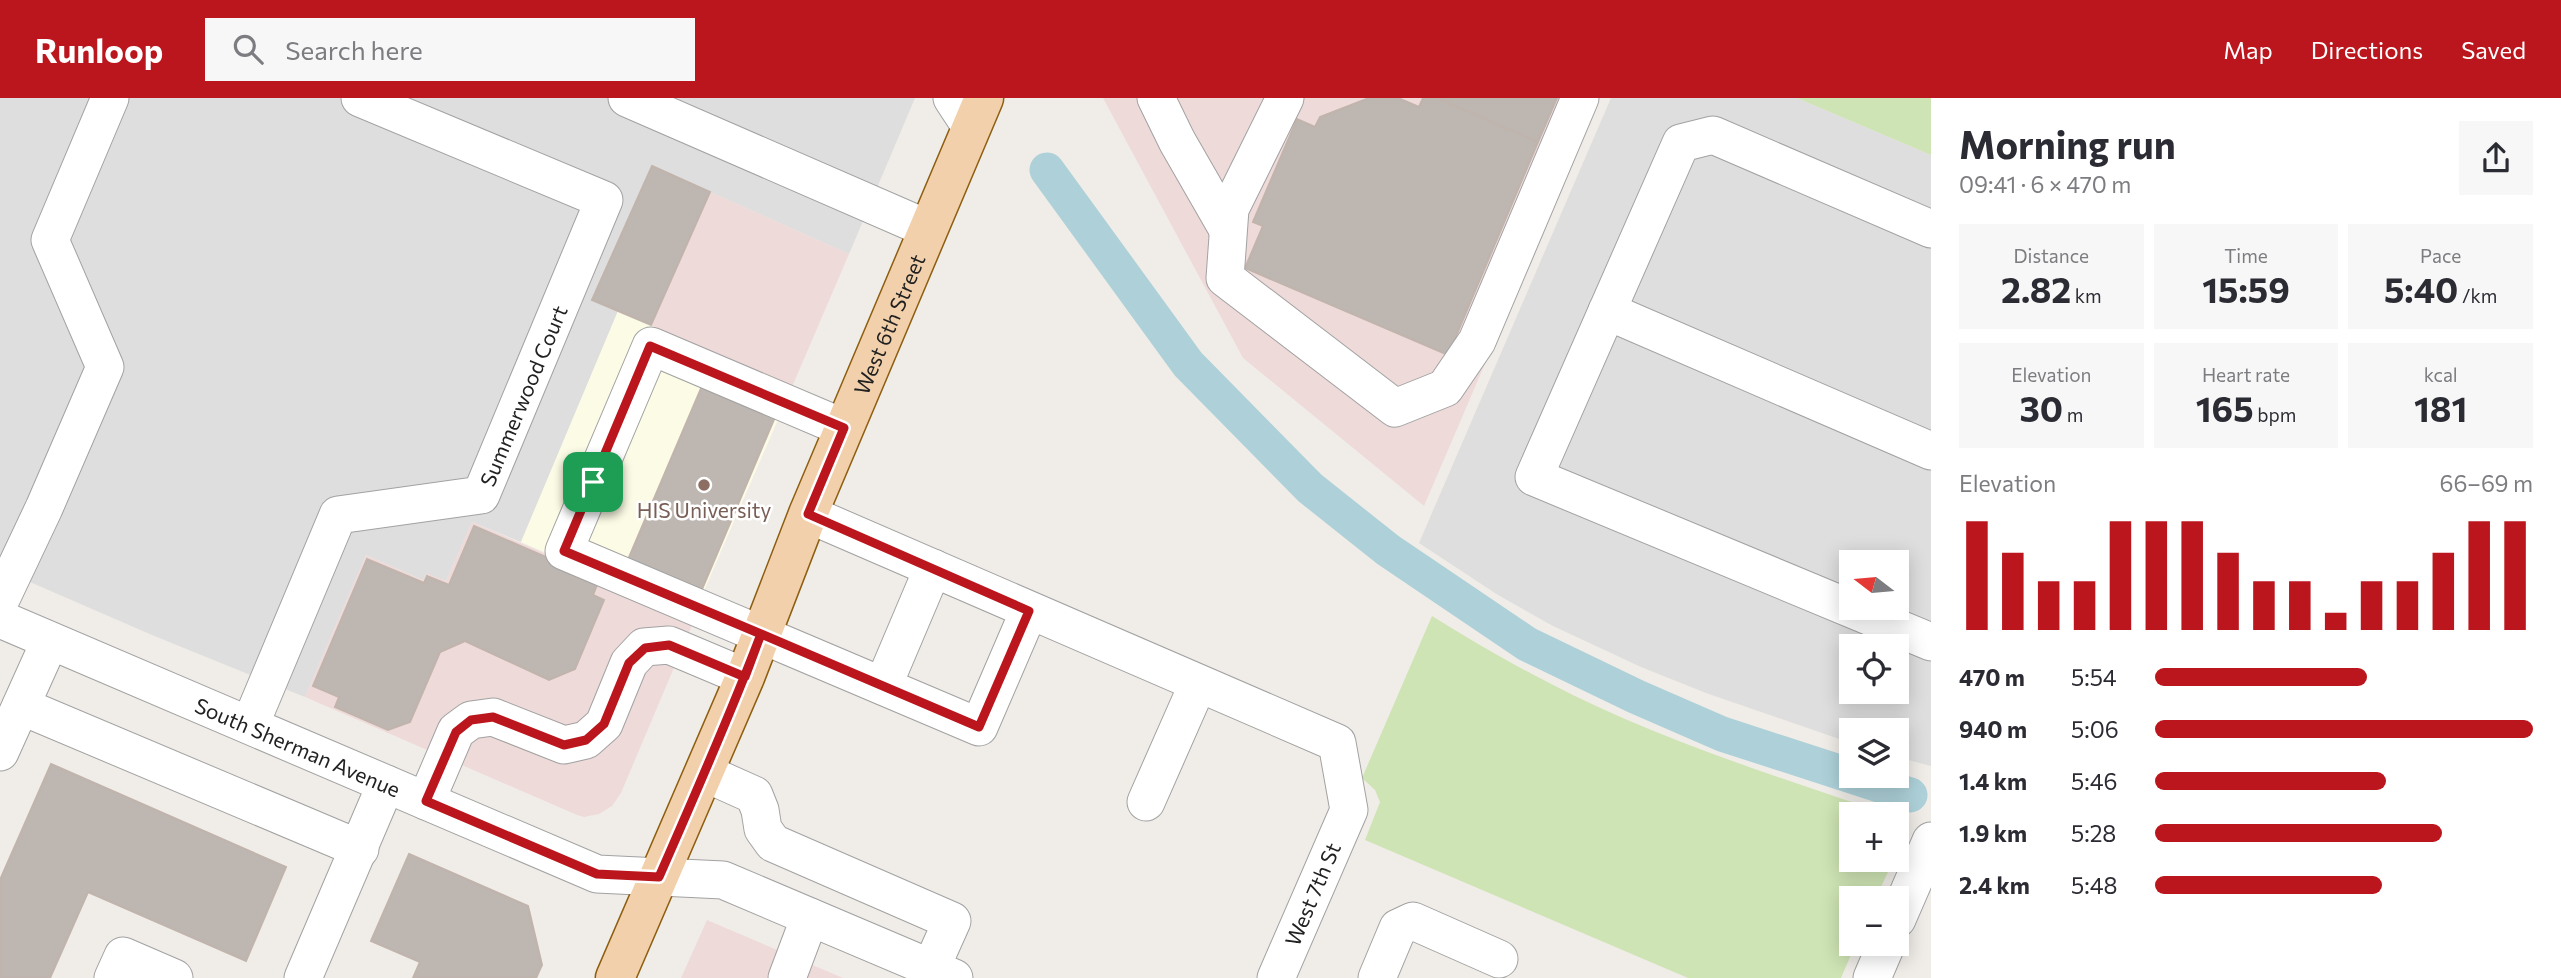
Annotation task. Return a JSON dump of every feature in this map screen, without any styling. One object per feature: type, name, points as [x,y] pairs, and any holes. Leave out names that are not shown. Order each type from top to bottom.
[{"type":"main road","name":"West 6th Street","points":[[615,978],[705,773],[808,514],[928,229],[969,108]]},
{"type":"street","points":[[0,601],[44,509],[105,367],[50,240],[110,98]]},
{"type":"street","name":"Summerwood Court","points":[[250,725],[338,515],[481,495],[604,200],[360,98]]},
{"type":"street","points":[[627,98],[928,229]]},
{"type":"street","points":[[1156,98],[1177,141],[1227,228]]},
{"type":"street","points":[[1284,98],[1230,209],[1225,278],[1395,408],[1445,388],[1477,341],[1580,98]]},
{"type":"street","points":[[1931,229],[1713,135],[1681,143],[1534,477],[1931,642]]},
{"type":"street","points":[[1607,311],[1931,451]]},
{"type":"street","points":[[844,428],[650,346],[564,551],[979,727],[1029,611]]},
{"type":"street","points":[[808,514],[1198,684],[1146,802]]},
{"type":"street","points":[[883,686],[933,568]]},
{"type":"street","name":"South Sherman Avenue","points":[[0,620],[597,874],[723,880],[942,973]]},
{"type":"street","points":[[0,752],[50,641]]},
{"type":"street","points":[[426,801],[456,732],[471,720],[493,717],[564,745],[586,740],[604,724],[629,663],[645,648],[669,645],[745,677]]},
{"type":"street","name":"West 7th St","points":[[1198,684],[1337,743],[1349,810],[1276,978]]},
{"type":"street","points":[[21,706],[360,849]]},
{"type":"street","points":[[705,773],[754,795],[761,810],[763,829],[773,844],[952,921],[942,973]]},
{"type":"street","points":[[303,978],[386,784]]},
{"type":"street","points":[[1913,900],[1931,841]]},
{"type":"street","points":[[786,978],[810,918]]},
{"type":"street","points":[[1377,978],[1398,928],[1413,920],[1499,959]]},
{"type":"street","points":[[113,978],[123,956],[174,978]]},
{"type":"shaded area","points":[[0,98],[915,98],[849,254],[710,192],[618,311],[521,542],[472,522],[446,581],[427,574],[423,580],[366,555],[305,697],[0,569]]},
{"type":"shaded area","points":[[1103,98],[1599,98],[1424,506],[1243,358]]},
{"type":"shaded area","points":[[1611,98],[1797,98],[1931,155],[1931,766],[1909,760],[1909,718],[1839,718],[1839,739],[1706,693],[1641,667],[1553,626],[1498,595],[1419,543]]},
{"type":"shaded area","points":[[652,166],[849,254],[792,387],[592,300]]},
{"type":"shaded area","points":[[618,311],[792,387],[693,616],[521,542]]},
{"type":"shaded area","points":[[472,522],[695,618],[621,793],[612,806],[599,814],[584,817],[577,815],[305,697],[366,555],[423,580],[427,573],[446,581]]},
{"type":"shaded area","points":[[707,920],[843,978],[681,978]]},
{"type":"green space","points":[[1797,98],[1931,98],[1931,155]]},
{"type":"green space","points":[[1432,616],[1527,671],[1625,719],[1722,757],[1852,802],[1839,802],[1839,872],[1888,872],[1882,886],[1839,886],[1839,956],[1850,956],[1841,978],[1688,978],[1365,840],[1380,802],[1375,790],[1362,778]]},
{"type":"building","points":[[1369,98],[1398,98],[1419,107],[1423,98],[1437,98],[1538,142],[1448,355],[1245,268],[1263,226],[1253,222],[1297,119],[1315,127],[1320,117]]},
{"type":"building","points":[[1437,98],[1557,98],[1538,142]]},
{"type":"building","points":[[652,166],[710,192],[651,325],[592,300]]},
{"type":"building","points":[[705,379],[778,410],[700,594],[627,562]]},
{"type":"building","points":[[474,526],[599,580],[593,595],[604,600],[575,669],[549,680],[465,641],[440,652],[410,722],[388,730],[335,707],[339,697],[313,686],[367,559],[424,583],[427,576],[449,585]]},
{"type":"building","points":[[51,764],[286,867],[246,961],[88,892],[50,978],[0,978],[0,880]]},
{"type":"building","points":[[409,854],[528,906],[542,965],[536,978],[413,978],[420,962],[371,941]]},
{"type":"waterway","points":[[1047,170],[1188,364],[1310,488],[1388,550],[1527,644],[1637,697],[1722,734],[1910,795]]},
{"type":"place","name":"HIS University","points":[[704,485]]},
{"type":"route","points":[[593,482],[564,551],[761,634],[745,677],[669,645],[645,648],[629,663],[604,724],[586,740],[564,745],[493,717],[471,720],[456,732],[426,801],[597,874],[659,877],[705,773],[745,677],[761,634],[979,727],[1029,611],[808,514],[844,428],[650,346],[593,482]]}]
